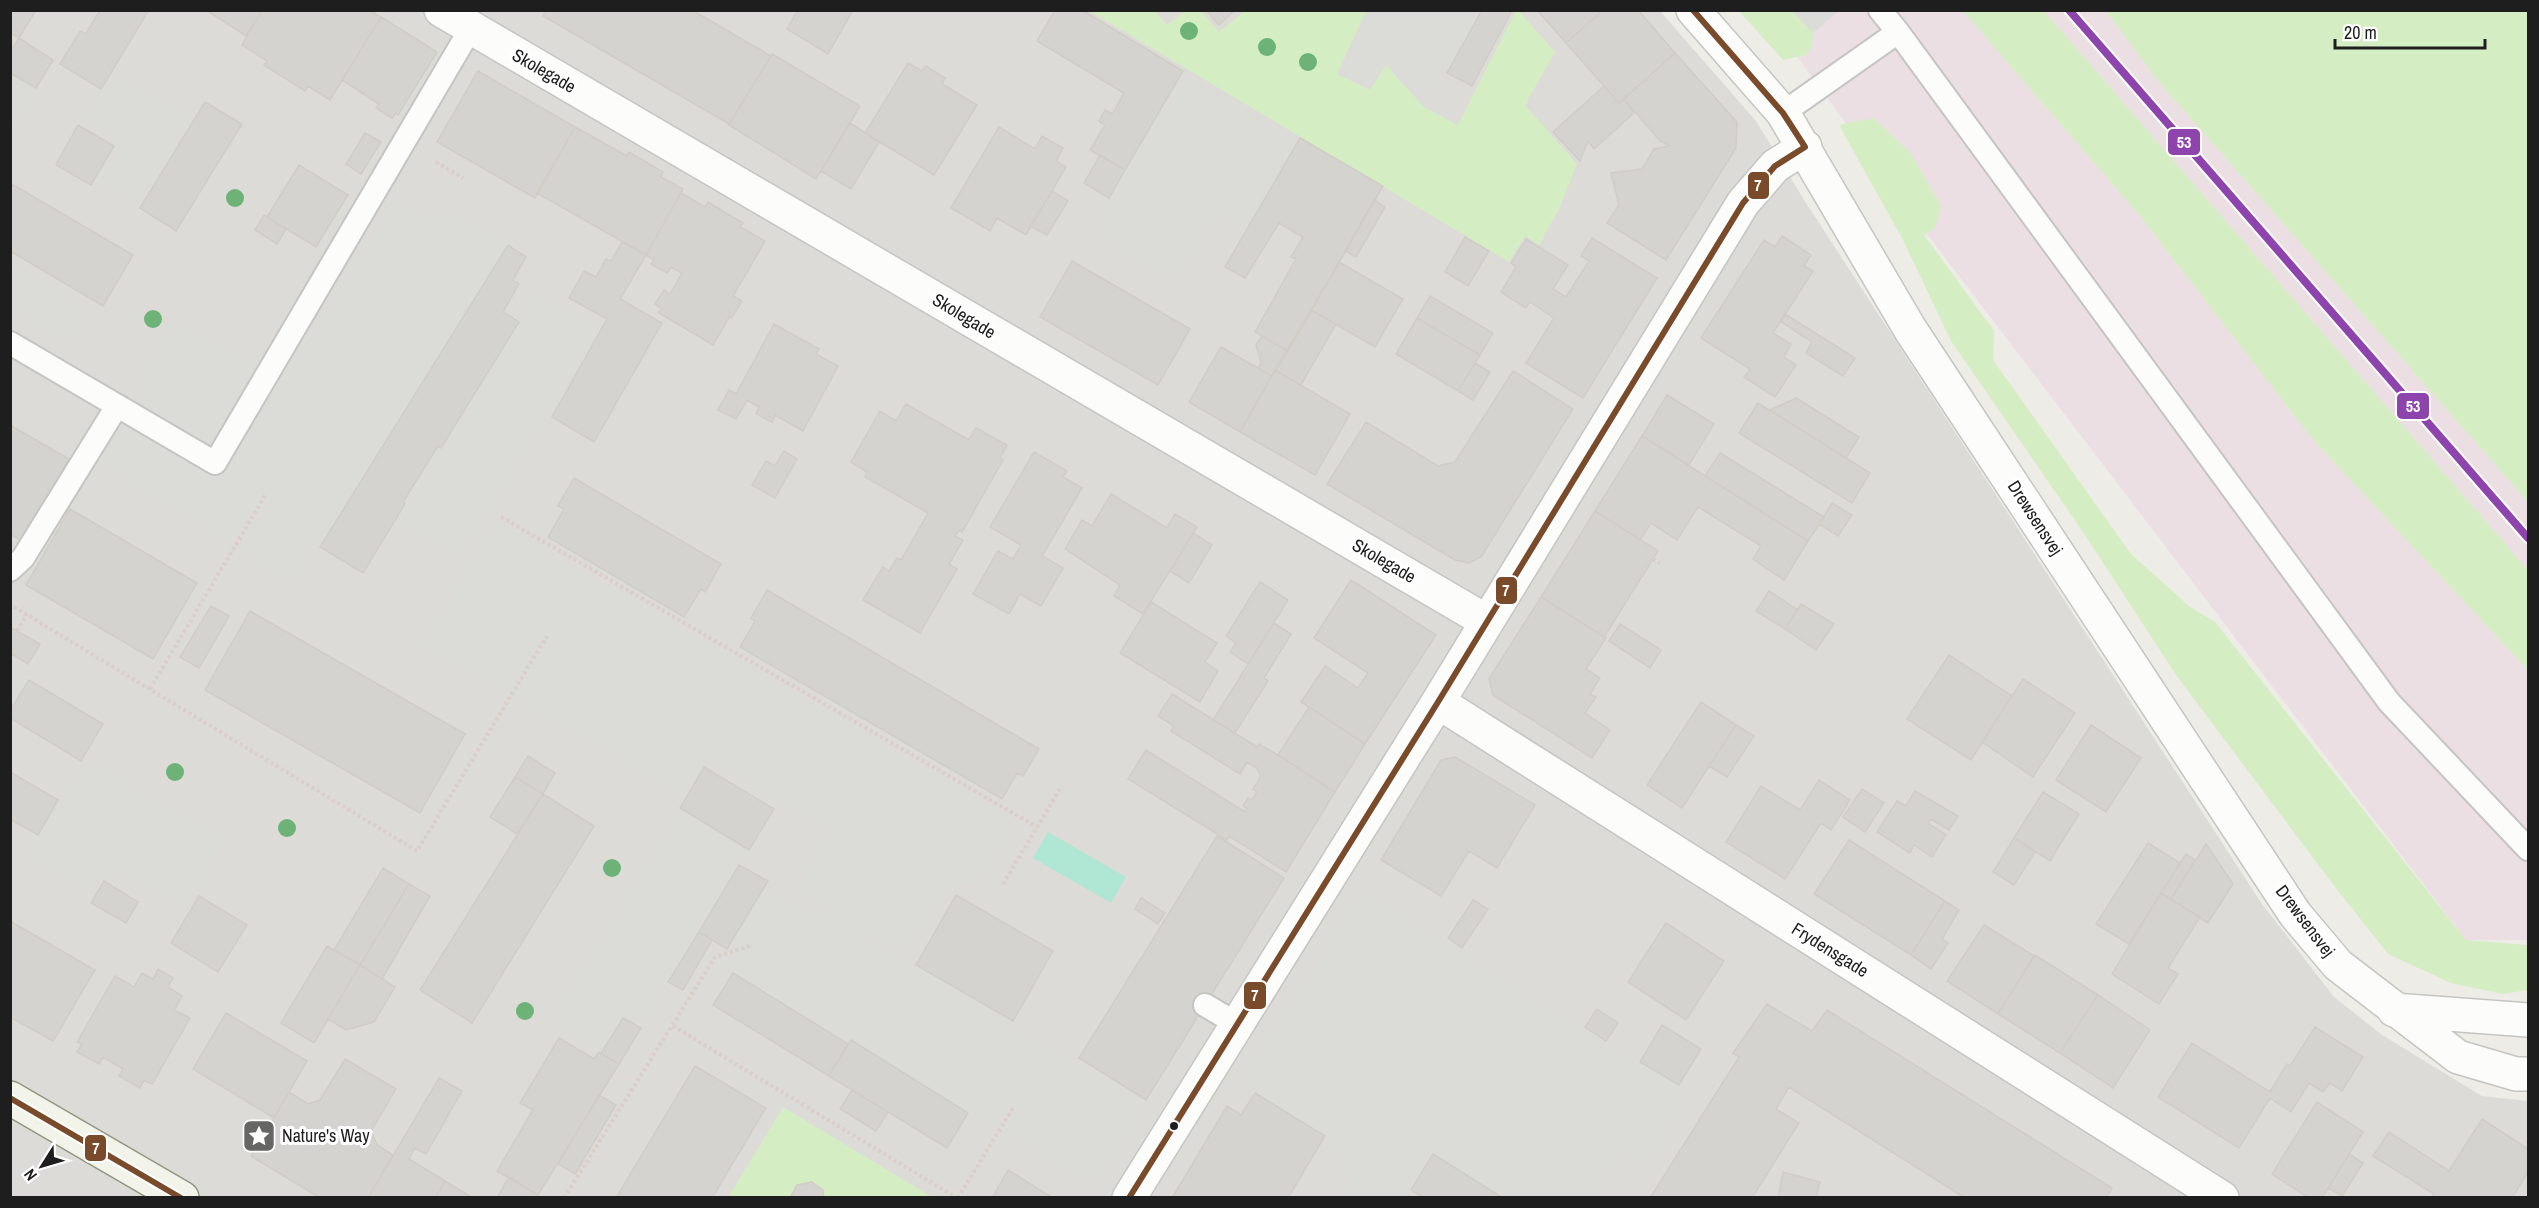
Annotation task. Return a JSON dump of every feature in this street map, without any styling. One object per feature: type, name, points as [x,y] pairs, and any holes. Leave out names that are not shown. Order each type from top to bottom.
[{"type":"street","name":"Skolegade","points":[[441,10],[1486,621]]},
{"type":"street","name":"Drewsensvej","points":[[1693,10],[1783,113],[1910,329],[2295,914],[2338,965],[2458,1057],[2516,1074],[2529,1074]]},
{"type":"street","points":[[1129,1197],[1438,702],[1743,203],[1775,166],[1804,147]]},
{"type":"street","name":"Frydensgade","points":[[1438,702],[2222,1197]]},
{"type":"street","points":[[2394,1010],[2529,1020]]},
{"type":"street","points":[[10,1098],[182,1197]]},
{"type":"lane","points":[[1880,10],[2389,702],[2529,849]]},
{"type":"lane","points":[[10,343],[215,463],[471,28]]},
{"type":"lane","points":[[1783,113],[1898,32]]},
{"type":"lane","points":[[10,570],[22,558],[117,406]]},
{"type":"lane","points":[[1205,1005],[1237,1024]]},
{"type":"path","points":[[150,689],[266,494]]},
{"type":"path","points":[[501,517],[1037,827]]},
{"type":"path","points":[[1653,559],[1660,563]]},
{"type":"path","points":[[10,605],[417,851],[547,636]]},
{"type":"path","points":[[17,631],[27,615]]},
{"type":"path","points":[[1004,884],[1060,789]]},
{"type":"path","points":[[564,1197],[716,957],[753,945]]},
{"type":"path","points":[[673,1026],[958,1197],[1013,1108]]},
{"type":"shaded area","points":[[10,11],[1660,11],[1756,121],[1806,203],[2262,904],[2334,997],[2382,1035],[2482,1096],[2528,1101],[2528,1197],[11,1197]]},
{"type":"shaded area","points":[[1368,11],[1475,11],[1422,103],[1386,62],[1370,88],[1340,73]]},
{"type":"shaded area","points":[[1764,11],[2370,11],[2528,241],[2528,940],[2466,940],[1917,221]]},
{"type":"shaded area","points":[[1792,11],[1839,11],[1813,33]]},
{"type":"shaded area","points":[[116,72],[188,117],[135,203],[101,182],[124,145],[86,121]]},
{"type":"shaded area","points":[[1186,76],[1296,139],[1245,227],[1215,209],[1173,280],[1095,235]]},
{"type":"shaded area","points":[[11,77],[34,91],[11,130]]},
{"type":"shaded area","points":[[396,199],[426,217],[471,219],[508,245],[320,547],[314,543],[290,582],[242,552],[264,513],[251,510],[230,544],[96,462],[180,320],[283,382]]},
{"type":"shaded area","points":[[11,264],[85,307],[65,341],[11,309]]},
{"type":"shaded area","points":[[538,293],[594,327],[457,559],[400,526]]},
{"type":"shaded area","points":[[496,523],[1014,819],[977,882],[940,890],[903,953],[871,936],[868,941],[1143,1104],[1094,1185],[724,964],[767,888],[823,917],[829,907],[797,890],[831,829],[703,759],[680,794],[424,646]]},
{"type":"shaded area","points":[[11,669],[29,680],[11,711]]},
{"type":"shaded area","points":[[87,759],[225,840],[184,909],[109,865],[92,893],[30,856]]},
{"type":"shaded area","points":[[681,813],[743,851],[640,1021],[622,1010],[597,1051],[553,1024]]},
{"type":"shaded area","points":[[1363,891],[1686,1095],[1645,1163],[1619,1147],[1586,1197],[1506,1197],[1430,1149],[1404,1189],[1416,1197],[1356,1197],[1331,1137],[1243,1083]]},
{"type":"green space","points":[[1090,11],[1155,11],[1167,25],[1185,11],[1201,11],[1219,32],[1245,11],[1366,11],[1337,74],[1370,90],[1386,65],[1424,107],[1458,125],[1516,11],[1519,11],[1555,52],[1525,105],[1577,164],[1559,209],[1539,245],[1525,236],[1509,262]]},
{"type":"green space","points":[[1739,11],[1792,11],[1813,33],[1812,47],[1806,55],[1783,60]]},
{"type":"green space","points":[[1963,11],[2044,11],[2528,570],[2528,670],[2314,441],[2140,216]]},
{"type":"green space","points":[[2106,11],[2528,11],[2528,502],[2158,81]]},
{"type":"green space","points":[[1873,118],[1910,152],[1941,206],[1935,228],[1924,235],[1994,331],[1993,360],[2131,554],[2190,607],[2215,622],[2466,940],[2528,945],[2528,990],[2503,994],[2451,983],[2388,954],[2332,883],[2176,675],[2083,532],[1951,341],[1903,240],[1839,125]]},
{"type":"green space","points":[[1048,832],[1126,877],[1111,903],[1033,858]]},
{"type":"green space","points":[[783,1107],[932,1197],[728,1198]]},
{"type":"building","points":[[10,10],[36,10],[19,38],[10,33]]},
{"type":"building","points":[[100,10],[149,10],[101,89],[60,64],[80,31],[86,34]]},
{"type":"building","points":[[206,10],[262,10],[246,36]]},
{"type":"building","points":[[262,10],[369,10],[381,17],[330,100],[308,86],[305,91],[264,65],[267,61],[242,45]]},
{"type":"building","points":[[546,10],[692,10],[771,56],[729,124],[543,16]]},
{"type":"building","points":[[798,10],[853,10],[828,54],[787,29]]},
{"type":"building","points":[[1055,10],[1082,10],[1183,71],[1125,170],[1090,150],[1105,125],[1099,121],[1105,110],[1112,114],[1124,93],[1037,41]]},
{"type":"building","points":[[1206,10],[1235,10],[1219,25]]},
{"type":"building","points":[[1482,10],[1512,10],[1472,86],[1447,73]]},
{"type":"building","points":[[1537,10],[1603,10],[1566,43]]},
{"type":"building","points":[[1603,10],[1638,10],[1675,53],[1619,103],[1566,43]]},
{"type":"building","points":[[381,17],[437,52],[398,115],[396,113],[392,118],[376,108],[379,104],[342,80]]},
{"type":"building","points":[[19,38],[53,60],[36,88],[10,73],[10,52]]},
{"type":"building","points":[[1675,53],[1737,122],[1736,148],[1666,260],[1607,223],[1619,205],[1611,173],[1642,169],[1654,149],[1669,146],[1660,141],[1624,99]]},
{"type":"building","points":[[772,54],[860,106],[816,179],[729,125]]},
{"type":"building","points":[[908,63],[922,71],[926,66],[945,78],[942,84],[977,105],[934,175],[865,133]]},
{"type":"building","points":[[478,71],[575,127],[535,198],[437,142]]},
{"type":"building","points":[[1604,86],[1619,103],[1624,99],[1634,113],[1594,149],[1588,141],[1580,161],[1553,132]]},
{"type":"building","points":[[205,102],[242,124],[176,231],[140,208]]},
{"type":"building","points":[[850,123],[879,142],[851,189],[821,171]]},
{"type":"building","points":[[78,125],[114,146],[91,185],[56,165]]},
{"type":"building","points":[[575,127],[627,156],[629,152],[663,172],[661,177],[683,189],[646,255],[537,193]]},
{"type":"building","points":[[999,127],[1035,149],[1042,136],[1063,148],[1056,161],[1066,167],[1026,235],[997,218],[990,231],[951,208]]},
{"type":"building","points":[[365,133],[381,142],[361,174],[346,164]]},
{"type":"building","points":[[1300,138],[1383,186],[1288,351],[1255,332],[1296,259],[1291,257],[1303,237],[1279,223],[1245,278],[1225,267]]},
{"type":"building","points":[[1100,155],[1125,170],[1109,198],[1084,183]]},
{"type":"building","points":[[299,165],[348,195],[316,247],[267,217]]},
{"type":"building","points":[[10,183],[133,255],[103,306],[10,251]]},
{"type":"building","points":[[1052,191],[1068,201],[1047,235],[1030,226]]},
{"type":"building","points":[[681,193],[705,207],[708,202],[743,223],[740,227],[765,241],[733,296],[742,301],[713,345],[659,313],[662,309],[655,304],[664,290],[670,294],[682,273],[671,267],[667,273],[651,264],[654,260],[646,255]]},
{"type":"building","points":[[1374,200],[1385,207],[1356,257],[1345,251]]},
{"type":"building","points":[[264,215],[286,229],[277,244],[255,230]]},
{"type":"building","points":[[1782,236],[1811,255],[1804,266],[1813,271],[1773,333],[1791,344],[1784,357],[1796,365],[1775,397],[1744,377],[1750,369],[1701,338],[1764,240],[1775,247]]},
{"type":"building","points":[[1465,237],[1489,251],[1468,286],[1445,272]]},
{"type":"building","points":[[1592,238],[1657,278],[1583,398],[1526,363],[1554,318],[1530,302],[1526,308],[1501,292],[1516,267],[1511,263],[1526,239],[1568,265],[1553,289],[1566,297],[1589,261],[1581,256]]},
{"type":"building","points":[[622,242],[646,255],[620,299],[662,323],[594,442],[552,417],[607,319],[569,298],[584,271],[596,277],[606,259],[611,261]]},
{"type":"building","points":[[508,245],[526,257],[513,280],[519,284],[503,312],[519,322],[441,448],[438,446],[403,502],[405,504],[363,573],[320,547]]},
{"type":"building","points":[[1072,261],[1190,329],[1158,385],[1040,317]]},
{"type":"building","points":[[1339,262],[1403,299],[1375,347],[1311,310]]},
{"type":"building","points":[[1430,296],[1493,333],[1480,355],[1417,318]]},
{"type":"building","points":[[1311,310],[1336,324],[1301,385],[1275,370]]},
{"type":"building","points":[[1785,314],[1855,358],[1843,376],[1806,353],[1812,342],[1780,321]]},
{"type":"building","points":[[1417,318],[1480,355],[1458,391],[1396,354]]},
{"type":"building","points":[[774,324],[819,349],[816,354],[838,366],[803,431],[775,415],[772,422],[756,414],[759,407],[747,400],[736,419],[718,410],[729,390],[736,394]]},
{"type":"building","points":[[1262,336],[1288,351],[1272,376],[1258,368],[1261,362],[1256,345]]},
{"type":"building","points":[[1221,347],[1272,376],[1240,432],[1189,402]]},
{"type":"building","points":[[1475,363],[1490,372],[1473,400],[1458,391]]},
{"type":"building","points":[[1275,370],[1350,414],[1315,475],[1240,432]]},
{"type":"building","points":[[1513,371],[1573,409],[1481,557],[1469,563],[1455,560],[1327,484],[1366,422],[1438,466],[1455,462]]},
{"type":"building","points":[[1667,395],[1714,424],[1689,465],[1642,436]]},
{"type":"building","points":[[1796,398],[1859,437],[1846,458],[1770,410]]},
{"type":"building","points":[[1758,403],[1870,473],[1852,503],[1739,433]]},
{"type":"building","points":[[906,404],[969,440],[976,428],[1007,445],[1000,458],[1003,460],[962,532],[959,530],[955,536],[963,540],[949,564],[957,569],[920,633],[863,600],[883,567],[889,571],[897,558],[901,560],[928,513],[865,477],[867,472],[851,462],[880,411],[896,421]]},
{"type":"building","points":[[10,425],[69,459],[22,541],[10,534]]},
{"type":"building","points":[[1642,436],[1808,541],[1784,580],[1753,559],[1761,546],[1698,507],[1677,540],[1651,523],[1640,540],[1595,511]]},
{"type":"building","points":[[784,451],[797,459],[775,498],[752,485],[766,461],[775,466]]},
{"type":"building","points":[[1034,452],[1067,471],[1063,477],[1082,488],[1042,556],[1063,568],[1041,606],[1020,594],[1009,614],[973,594],[998,551],[1013,559],[1021,545],[990,527]]},
{"type":"building","points":[[1720,453],[1824,517],[1808,541],[1705,476]]},
{"type":"building","points":[[574,478],[721,564],[705,592],[701,589],[684,617],[548,537],[564,509],[558,506]]},
{"type":"building","points":[[1111,494],[1167,528],[1175,514],[1197,527],[1143,614],[1114,596],[1120,585],[1065,549],[1082,520],[1092,526]]},
{"type":"building","points":[[1832,503],[1852,515],[1838,536],[1819,524]]},
{"type":"building","points":[[70,509],[197,583],[153,659],[26,585]]},
{"type":"building","points":[[1595,511],[1658,551],[1604,637],[1541,597]]},
{"type":"building","points":[[1193,533],[1212,545],[1189,583],[1170,571]]},
{"type":"building","points":[[1351,580],[1436,635],[1365,744],[1301,702],[1325,666],[1358,688],[1368,673],[1314,638]]},
{"type":"building","points":[[1260,582],[1288,600],[1248,664],[1230,652],[1236,643],[1226,636]]},
{"type":"building","points":[[767,590],[1039,749],[1023,776],[1017,773],[1002,799],[740,647],[755,621],[751,618]]},
{"type":"building","points":[[1769,591],[1798,610],[1785,629],[1756,611]]},
{"type":"building","points":[[1541,597],[1606,638],[1586,669],[1600,678],[1590,694],[1596,697],[1585,713],[1610,730],[1592,758],[1493,695],[1489,679]]},
{"type":"building","points":[[1151,602],[1217,643],[1205,662],[1218,671],[1200,702],[1120,653]]},
{"type":"building","points":[[1801,604],[1834,624],[1816,650],[1785,629]]},
{"type":"building","points":[[211,606],[229,616],[199,668],[180,657]]},
{"type":"building","points":[[250,611],[465,734],[420,813],[205,690]]},
{"type":"building","points":[[1274,623],[1291,634],[1264,678],[1268,681],[1235,733],[1213,720]]},
{"type":"building","points":[[1620,624],[1661,650],[1650,668],[1609,641]]},
{"type":"building","points":[[10,627],[40,644],[28,664],[10,653]]},
{"type":"building","points":[[1949,655],[2012,696],[1971,760],[1907,719]]},
{"type":"building","points":[[2023,679],[2075,713],[2033,777],[1982,742]]},
{"type":"building","points":[[29,680],[103,724],[81,761],[10,718],[10,711]]},
{"type":"building","points":[[1172,694],[1257,747],[1259,744],[1278,755],[1335,792],[1286,872],[1229,836],[1227,840],[1128,779],[1146,750],[1245,812],[1247,808],[1243,806],[1248,798],[1252,800],[1257,792],[1253,789],[1261,776],[1257,768],[1247,762],[1240,774],[1171,731],[1174,726],[1158,716]]},
{"type":"building","points":[[1701,702],[1736,725],[1682,808],[1647,785]]},
{"type":"building","points":[[1309,707],[1365,744],[1335,792],[1278,755]]},
{"type":"building","points":[[1736,725],[1754,736],[1727,777],[1709,766]]},
{"type":"building","points":[[2091,725],[2141,758],[2106,812],[2056,780]]},
{"type":"building","points":[[528,756],[555,773],[543,794],[515,777]]},
{"type":"building","points":[[1455,757],[1535,805],[1497,868],[1469,851],[1441,896],[1381,860],[1441,760]]},
{"type":"building","points":[[704,767],[774,809],[749,850],[680,808]]},
{"type":"building","points":[[10,772],[58,800],[38,835],[10,819]]},
{"type":"building","points":[[515,777],[543,794],[517,834],[490,817]]},
{"type":"building","points":[[1819,780],[1850,800],[1831,830],[1821,823],[1785,879],[1726,842],[1761,786],[1800,810]]},
{"type":"building","points":[[1862,789],[1884,803],[1865,832],[1843,817]]},
{"type":"building","points":[[1915,791],[1958,816],[1949,830],[1931,819],[1928,823],[1946,835],[1932,857],[1914,845],[1910,853],[1877,832],[1897,801],[1906,806]]},
{"type":"building","points":[[2043,792],[2079,814],[2050,861],[2014,838]]},
{"type":"building","points":[[543,794],[594,826],[472,1023],[420,990]]},
{"type":"building","points":[[1217,836],[1284,878],[1146,1100],[1079,1058]]},
{"type":"building","points":[[2014,838],[2035,852],[2014,885],[1993,872]]},
{"type":"building","points":[[1849,840],[1945,901],[1911,955],[1814,894]]},
{"type":"building","points":[[2148,843],[2180,863],[2129,944],[2096,924]]},
{"type":"building","points":[[2206,844],[2233,884],[2208,923],[2171,899]]},
{"type":"building","points":[[2186,854],[2195,860],[2171,899],[2161,893]]},
{"type":"building","points":[[739,865],[768,881],[727,949],[699,932]]},
{"type":"building","points":[[383,868],[409,884],[360,965],[334,950]]},
{"type":"building","points":[[104,881],[138,902],[126,923],[91,903]]},
{"type":"building","points":[[409,884],[430,896],[382,979],[360,965]]},
{"type":"building","points":[[2161,893],[2200,917],[2168,968],[2178,974],[2159,1004],[2112,974]]},
{"type":"building","points":[[956,895],[1053,951],[1013,1021],[916,965]]},
{"type":"building","points":[[199,896],[247,925],[218,972],[171,943]]},
{"type":"building","points":[[1141,898],[1165,913],[1158,924],[1135,909]]},
{"type":"building","points":[[1473,900],[1488,909],[1462,948],[1448,938]]},
{"type":"building","points":[[1945,901],[1959,910],[1942,939],[1948,943],[1931,969],[1911,955]]},
{"type":"building","points":[[10,921],[95,970],[53,1041],[10,1017]]},
{"type":"building","points":[[1666,923],[1724,961],[1686,1020],[1628,982]]},
{"type":"building","points":[[1984,925],[2034,956],[1998,1014],[1947,981]]},
{"type":"building","points":[[699,932],[712,940],[683,990],[668,982]]},
{"type":"building","points":[[327,946],[360,965],[314,1043],[281,1023]]},
{"type":"building","points":[[2035,955],[2098,995],[2060,1053],[1998,1014]]},
{"type":"building","points":[[360,965],[395,987],[374,1022],[346,1030],[328,1019]]},
{"type":"building","points":[[158,969],[173,978],[168,987],[182,996],[174,1010],[190,1018],[152,1084],[144,1080],[140,1088],[119,1076],[123,1069],[103,1057],[99,1064],[77,1052],[82,1044],[77,1042],[115,976],[134,987],[142,973],[153,979]]},
{"type":"building","points":[[733,973],[848,1044],[829,1076],[713,1005]]},
{"type":"building","points":[[2098,995],[2150,1030],[2113,1088],[2060,1053]]},
{"type":"building","points":[[1767,1004],[1812,1031],[1827,1010],[2112,1188],[2106,1198],[1965,1198],[1789,1087],[1776,1109],[1799,1123],[1752,1198],[1650,1198],[1739,1057],[1733,1053]]},
{"type":"building","points":[[1597,1009],[1618,1023],[1606,1041],[1585,1027]]},
{"type":"building","points":[[226,1013],[307,1061],[274,1118],[193,1069]]},
{"type":"building","points":[[623,1018],[641,1028],[619,1064],[601,1053]]},
{"type":"building","points":[[1662,1025],[1701,1049],[1679,1085],[1640,1062]]},
{"type":"building","points":[[2315,1027],[2363,1057],[2342,1091],[2330,1083],[2323,1092],[2309,1083],[2291,1112],[2270,1098],[2239,1148],[2158,1097],[2192,1043],[2270,1092],[2287,1064],[2290,1066]]},
{"type":"building","points":[[559,1038],[594,1059],[599,1052],[619,1064],[538,1195],[497,1171],[533,1110],[520,1103]]},
{"type":"building","points":[[851,1040],[968,1113],[947,1148],[829,1076]]},
{"type":"building","points":[[345,1059],[396,1089],[371,1131],[377,1145],[393,1155],[368,1198],[320,1198],[251,1156],[289,1092],[308,1104],[320,1100]]},
{"type":"building","points":[[695,1066],[766,1108],[712,1198],[616,1198]]},
{"type":"building","points":[[439,1078],[462,1091],[426,1154],[415,1148],[409,1159],[445,1181],[435,1198],[368,1198]]},
{"type":"building","points":[[852,1090],[888,1112],[876,1131],[840,1109]]},
{"type":"building","points":[[1255,1093],[1325,1136],[1288,1198],[1172,1198],[1227,1106],[1241,1115]]},
{"type":"building","points":[[599,1095],[616,1105],[575,1174],[558,1164]]},
{"type":"building","points":[[2317,1102],[2363,1132],[2322,1198],[2309,1198],[2272,1174]]},
{"type":"building","points":[[2482,1119],[2528,1149],[2528,1172],[2512,1198],[2431,1198],[2434,1194],[2373,1156],[2389,1132],[2449,1171]]},
{"type":"building","points":[[1433,1154],[1503,1198],[1424,1198],[1411,1190]]},
{"type":"building","points":[[2349,1154],[2363,1163],[2342,1196],[2328,1188]]},
{"type":"building","points":[[1008,1170],[1053,1198],[992,1198]]},
{"type":"building","points":[[1783,1172],[1820,1182],[1816,1198],[1778,1198]]},
{"type":"building","points":[[509,1177],[538,1195],[537,1198],[497,1198]]},
{"type":"building","points":[[445,1181],[473,1198],[435,1198]]},
{"type":"building","points":[[812,1182],[823,1190],[824,1198],[790,1198],[797,1185]]},
{"type":"transit line","name":"7","points":[[1129,1198],[1438,702],[1743,203],[1775,166],[1805,147],[1783,113],[1693,10]]},
{"type":"transit line","name":"53","points":[[2069,10],[2528,538]]},
{"type":"transit line","name":"7","points":[[10,1098],[181,1198]]},
{"type":"place","name":"Nature's Way","points":[[259,1136]]}]
